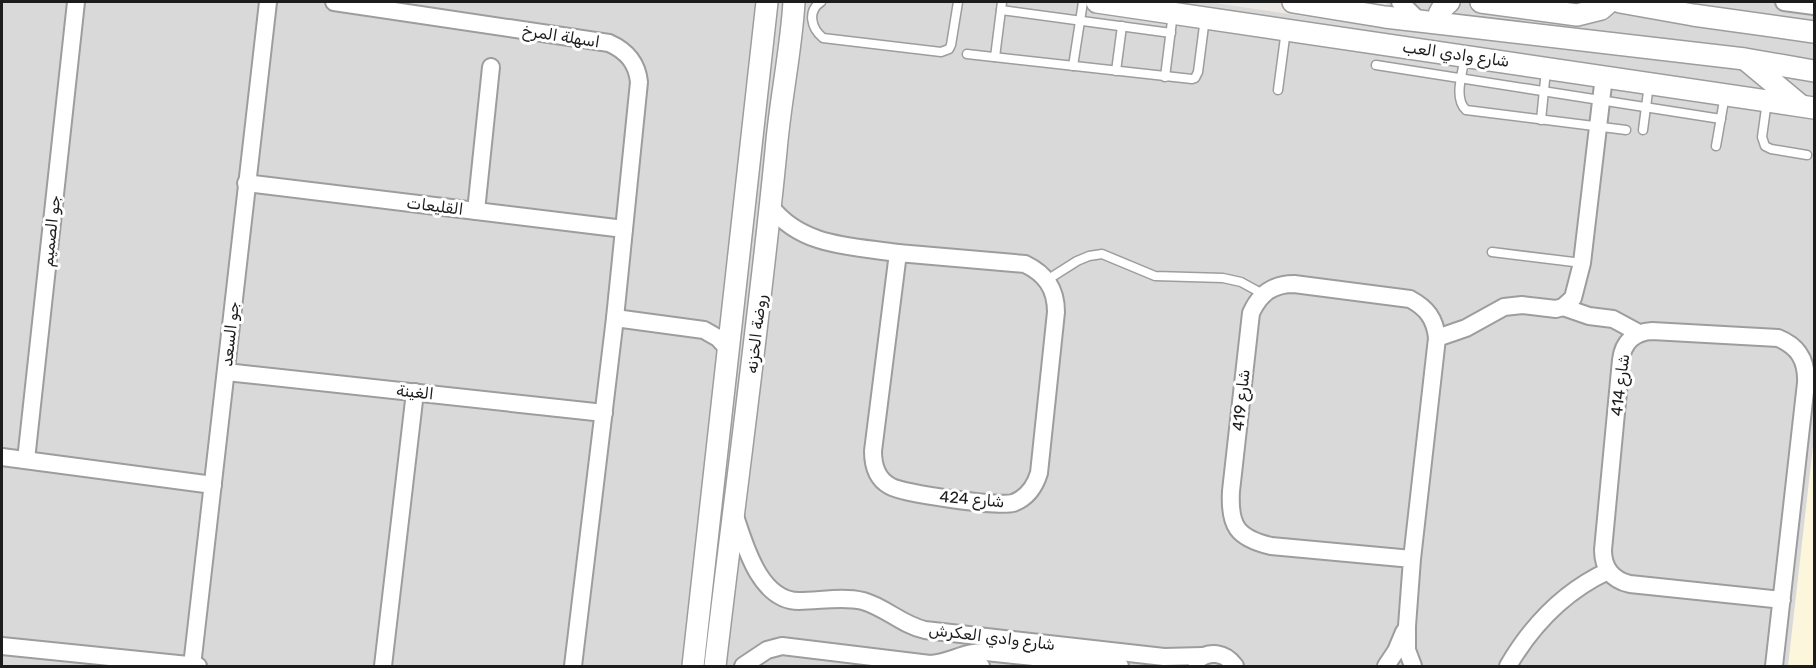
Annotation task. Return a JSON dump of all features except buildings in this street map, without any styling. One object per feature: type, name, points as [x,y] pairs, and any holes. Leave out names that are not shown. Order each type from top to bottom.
[{"type":"street","name":"جو الصميم","points":[[26,460],[76,2]]},
{"type":"street","name":"جو السعد","points":[[195,666],[246,183],[268,2]]},
{"type":"street","name":"اسهلة المرخ","points":[[334,2],[609,43],[624,52],[635,65],[639,82],[615,318],[573,666]]},
{"type":"street","name":"روضة الخزنه","points":[[693,666],[767,2]]},
{"type":"street","name":"روضة الخزنه","points":[[715,666],[794,2]]},
{"type":"street","points":[[792,32],[808,2]]},
{"type":"street","name":"شارع وادي العب","points":[[1097,2],[1172,23],[1205,17],[1807,106]]},
{"type":"street","name":"شارع وادي العب","points":[[1293,2],[1428,22],[1745,59],[1815,71]]},
{"type":"street","points":[[1400,2],[1428,22],[1449,2]]},
{"type":"street","points":[[1481,2],[1577,15],[1601,9],[1609,2]]},
{"type":"street","points":[[1620,2],[1815,32]]},
{"type":"street","points":[[1664,2],[1693,15]]},
{"type":"street","points":[[1784,2],[1815,6]]},
{"type":"street","points":[[1745,59],[1807,106]]},
{"type":"street","points":[[476,211],[491,68]]},
{"type":"street","points":[[1437,338],[1466,328],[1504,307],[1522,305],[1549,310],[1563,307],[1573,298],[1582,263],[1604,76]]},
{"type":"street","points":[[752,146],[776,149]]},
{"type":"street","name":"القليعات","points":[[246,183],[624,229]]},
{"type":"street","points":[[771,207],[797,230],[825,242],[898,252],[1013,262],[1036,270],[1047,279]]},
{"type":"street","points":[[767,243],[777,234],[797,230]]},
{"type":"street","name":"شارع 424","points":[[898,252],[873,461],[882,480],[899,490],[1004,505],[1014,502],[1030,491],[1039,473],[1056,312],[1056,300],[1047,279]]},
{"type":"street","points":[[1263,294],[1272,287],[1294,284],[1410,299],[1422,305],[1436,327],[1437,338],[1412,559],[1407,626],[1407,650],[1413,666]]},
{"type":"street","name":"شارع 419","points":[[1263,294],[1256,302],[1249,324],[1231,491],[1230,511],[1234,522],[1241,533],[1253,542],[1271,546],[1412,559]]},
{"type":"street","points":[[1563,307],[1590,316],[1613,319],[1639,333]]},
{"type":"street","points":[[704,330],[733,314]]},
{"type":"street","points":[[615,318],[704,330],[718,338],[729,350]]},
{"type":"street","name":"شارع 414","points":[[1608,571],[1603,558],[1603,550],[1624,347],[1639,333],[1652,331],[1778,338],[1788,342],[1804,360],[1807,371],[1774,666]]},
{"type":"street","name":"الغينة","points":[[226,372],[604,413]]},
{"type":"street","points":[[383,666],[415,392]]},
{"type":"street","points":[[2,457],[213,485]]},
{"type":"street","name":"شارع وادي العكرش","points":[[734,512],[742,538],[760,577],[774,593],[785,600],[856,600],[873,604],[914,627],[925,630],[1197,661],[1217,653],[1230,659],[1236,666]]},
{"type":"street","points":[[1508,666],[1539,623],[1562,599],[1581,585],[1608,571],[1615,578],[1630,584],[1782,600]]},
{"type":"street","points":[[1386,666],[1396,651],[1407,626]]},
{"type":"street","points":[[2,646],[195,666]]},
{"type":"street","points":[[743,666],[767,650],[782,646],[930,664],[940,664],[969,653],[986,652],[1120,666]]},
{"type":"street","points":[[957,657],[981,666]]},
{"type":"lane","points":[[821,2],[814,6],[811,14],[817,33],[823,38],[941,52],[951,45],[958,2]]},
{"type":"lane","points":[[1073,66],[1083,2]]},
{"type":"lane","points":[[995,57],[1001,6],[1122,26],[1172,23],[1165,77]]},
{"type":"lane","points":[[967,54],[1165,77],[1195,78],[1198,72],[1205,17]]},
{"type":"lane","points":[[1116,71],[1122,26]]},
{"type":"lane","points":[[1278,90],[1286,29]]},
{"type":"lane","points":[[1465,56],[1460,101],[1466,110],[1626,130]]},
{"type":"lane","points":[[1376,65],[1721,118]]},
{"type":"lane","points":[[1541,120],[1546,68]]},
{"type":"lane","points":[[1643,130],[1649,83]]},
{"type":"lane","points":[[1716,146],[1725,94]]},
{"type":"lane","points":[[1767,100],[1762,137],[1765,146],[1771,149],[1807,154]]},
{"type":"lane","points":[[1492,252],[1582,263]]},
{"type":"lane","points":[[1047,279],[1089,256],[1102,254],[1155,276],[1223,278],[1241,282],[1263,294]]},
{"type":"shaded area","points":[[2,2],[1208,2],[1383,28],[1387,2],[1814,2],[1814,666],[2,666]]},
{"type":"shaded area","points":[[1814,437],[1814,666],[1788,666]]}]
